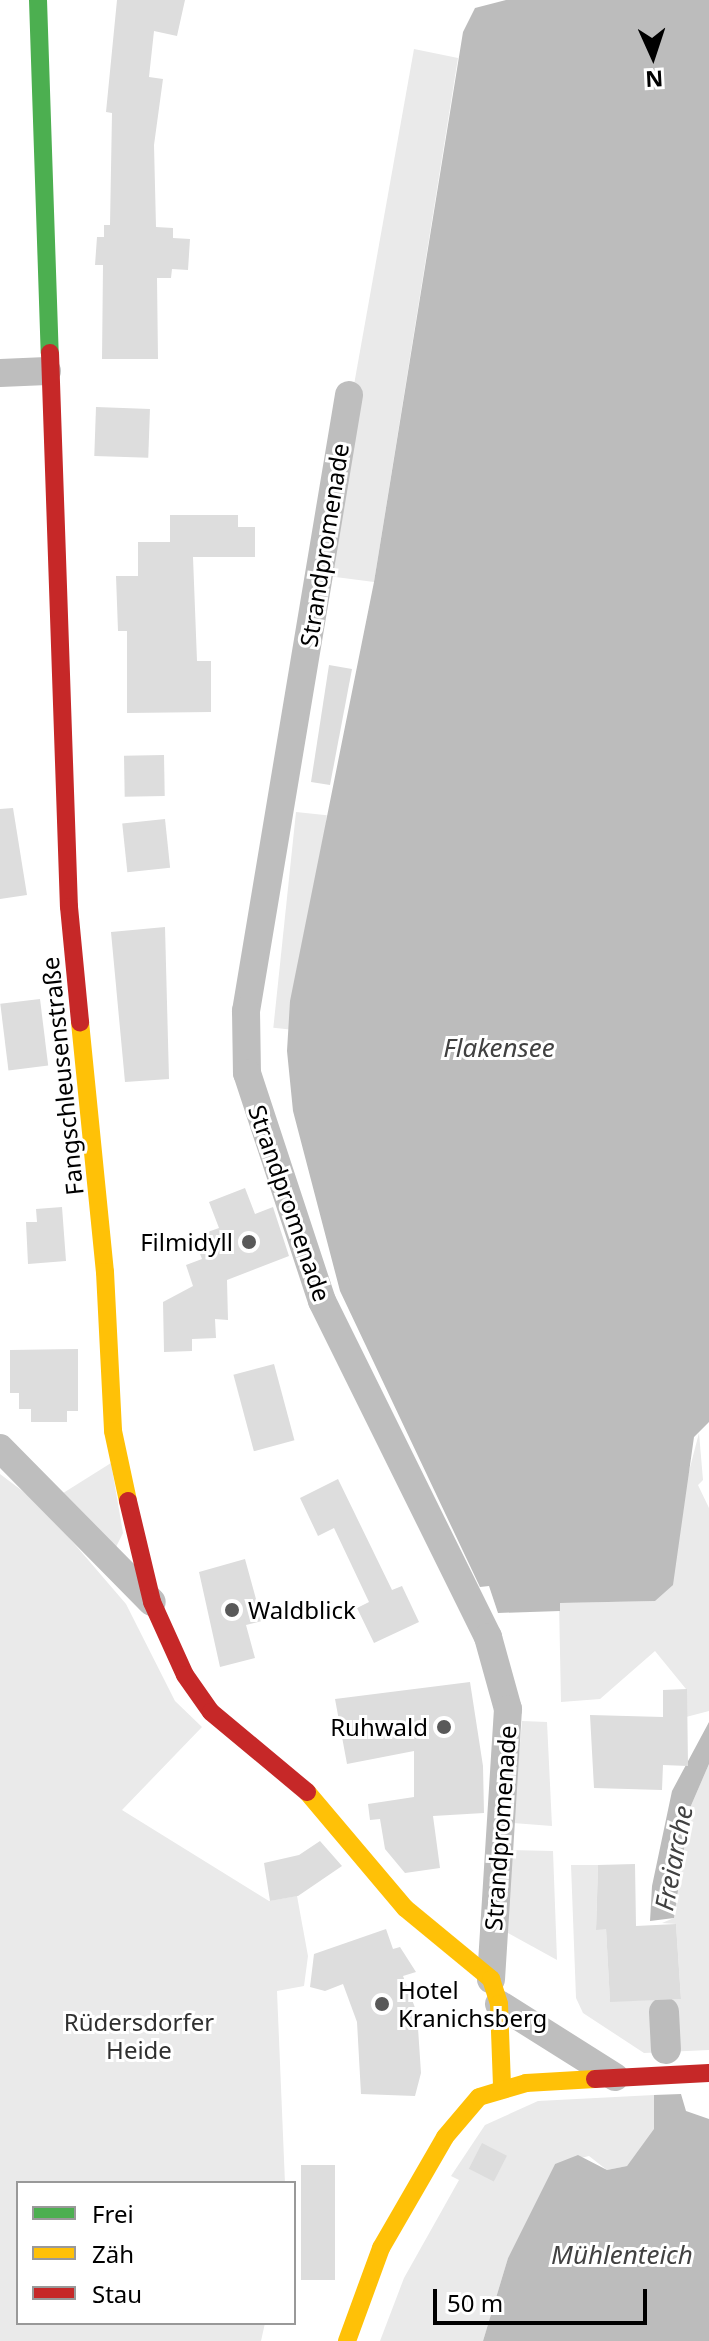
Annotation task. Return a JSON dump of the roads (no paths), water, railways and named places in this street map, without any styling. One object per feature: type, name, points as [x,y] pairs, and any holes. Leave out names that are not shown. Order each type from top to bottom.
[{"type":"street","name":"Fangschleusenstraße","points":[[38,0],[47,371],[69,907],[105,1272],[113,1431],[152,1602],[185,1675],[211,1712],[312,1796],[405,1908],[495,1992]]},
{"type":"street","points":[[0,373],[47,371]]},
{"type":"street","name":"Strandpromenade","points":[[349,395],[246,1011],[247,1073],[322,1301],[488,1637],[508,1709],[495,1992]]},
{"type":"street","points":[[0,1448],[152,1602]]},
{"type":"street","points":[[495,1992],[627,2076]]},
{"type":"street","points":[[495,1992],[502,2086]]},
{"type":"street","points":[[347,2341],[381,2248],[445,2137],[479,2097],[502,2086],[709,2073]]},
{"type":"water","name":"Flakensee","points":[[506,0],[709,0],[709,1422],[694,1437],[673,1585],[655,1601],[560,1603],[560,1611],[498,1613],[489,1586],[480,1587],[340,1291],[293,1111],[287,1051],[290,1001],[374,582],[463,32],[475,8]]},
{"type":"water","name":"Freiarche","points":[[709,1722],[709,1764],[690,1808],[674,1918],[650,1921],[652,1886],[672,1791]]},
{"type":"water","name":"Mühlenteich","points":[[681,2094],[686,2111],[709,2119],[709,2341],[483,2341],[508,2258],[555,2164],[578,2155],[607,2170],[627,2166],[654,2129],[654,2095]]},
{"type":"waterway","points":[[664,2012],[666,2049]]},
{"type":"place","name":"Filmidyll","points":[[249,1242]]},
{"type":"place","name":"Waldblick","points":[[232,1610]]},
{"type":"place","name":"Ruhwald","points":[[444,1727]]},
{"type":"place","name":"Hotel Kranichsberg","points":[[382,2004]]},
{"type":"park label","name":"Rüdersdorfer Heide","points":[[139,2036]]}]
